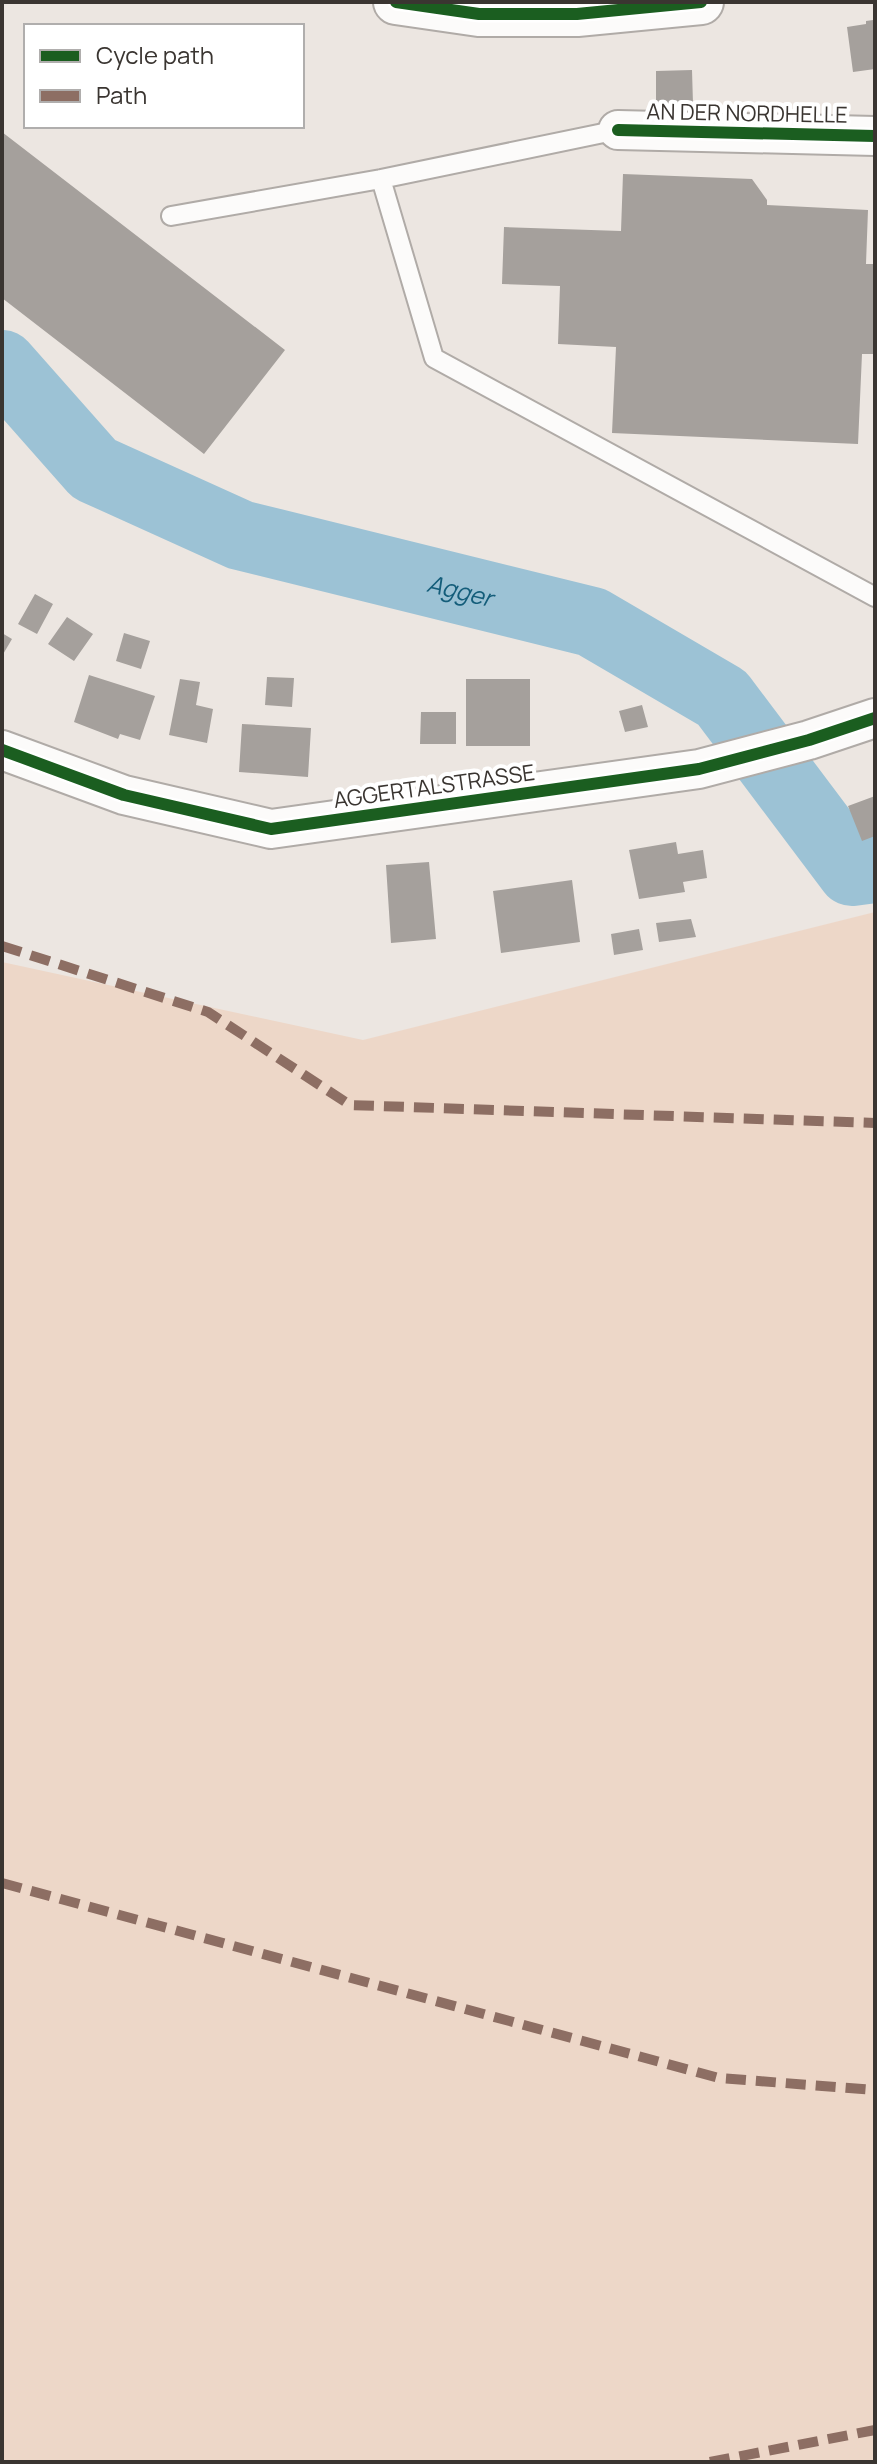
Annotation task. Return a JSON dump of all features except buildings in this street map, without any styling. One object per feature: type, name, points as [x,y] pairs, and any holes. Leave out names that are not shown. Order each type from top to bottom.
[{"type":"main road","points":[[396,2],[493,14],[577,14],[701,2]]},
{"type":"street","name":"AN DER NORDHELLE","points":[[618,130],[875,136]]},
{"type":"street","name":"AGGERTALSTRASSE","points":[[2,750],[124,795],[271,829],[699,769],[809,740],[875,718]]},
{"type":"lane","points":[[171,216],[381,179],[618,130]]},
{"type":"lane","points":[[381,179],[434,358],[875,597]]},
{"type":"shaded area","points":[[875,912],[875,2462],[2,2462],[2,962],[363,1040]]},
{"type":"waterway","name":"Agger","points":[[2,365],[94,469],[240,535],[592,622],[722,698],[852,871],[875,868]]},
{"type":"marked path","points":[[2,946],[208,1012],[350,1105],[875,1123]]},
{"type":"marked path","points":[[2,1883],[719,2078],[875,2090]]},
{"type":"marked path","points":[[710,2462],[875,2430]]},
{"type":"cycle path","points":[[396,2],[479,14],[577,14],[701,2]]},
{"type":"cycle path","points":[[618,130],[875,136]]},
{"type":"cycle path","points":[[2,750],[124,795],[271,829],[699,769],[809,740],[875,718]]}]
